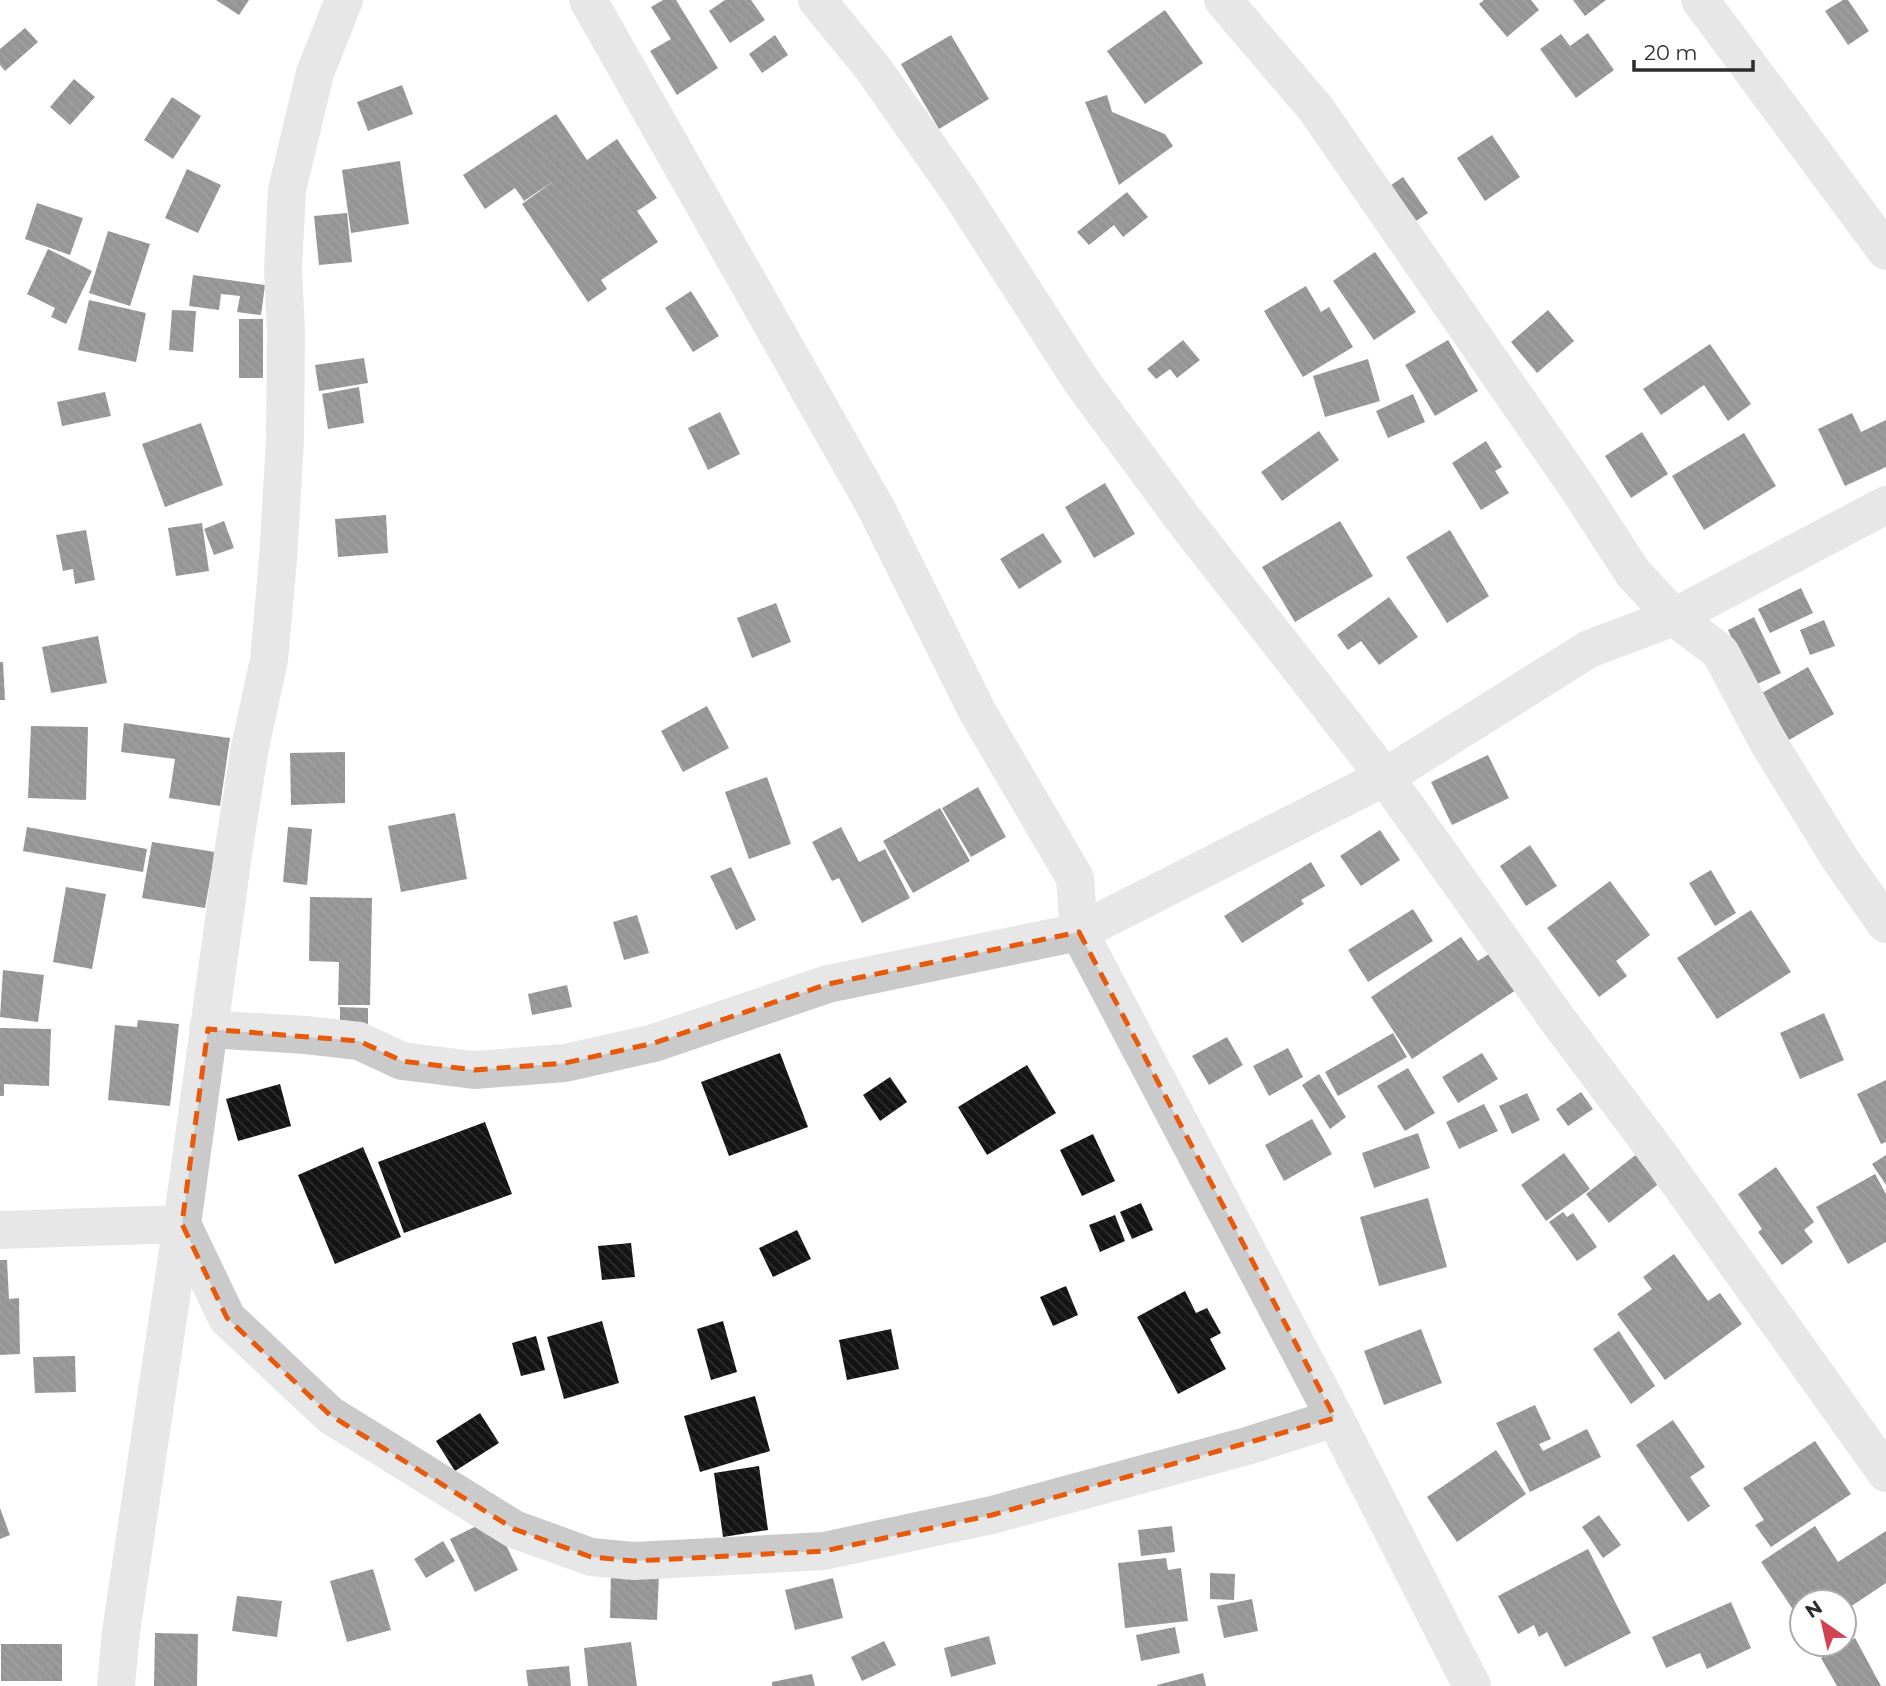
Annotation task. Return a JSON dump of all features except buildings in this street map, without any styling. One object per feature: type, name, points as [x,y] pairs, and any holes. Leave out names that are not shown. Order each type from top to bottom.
[{"type":"street","points":[[116,1686],[121,1632],[250,747],[270,660],[285,441],[286,332],[283,269],[287,190],[315,73],[344,0]]},
{"type":"street","points":[[588,0],[875,506],[977,711],[1075,878],[1079,932],[1335,1418],[1472,1686]]},
{"type":"street","points":[[817,0],[872,66],[959,191],[1082,382],[1184,520],[1385,777],[1886,1473]]},
{"type":"street","points":[[1223,0],[1316,109],[1580,491],[1633,573],[1674,617],[1720,652],[1768,742],[1840,859],[1886,924]]},
{"type":"street","points":[[1700,0],[1886,251]]},
{"type":"street","points":[[208,1029],[359,1041],[402,1061],[474,1070],[565,1063],[654,1043],[828,984],[1079,932],[1385,777],[1588,649],[1674,617],[1886,505]]},
{"type":"street","points":[[182,1224],[227,1318],[330,1415],[514,1529],[591,1557],[634,1561],[824,1551],[992,1515],[1247,1446],[1335,1418]]},
{"type":"street","points":[[0,1230],[182,1224]]},
{"type":"highlighted area","points":[[1079,932],[1335,1418],[992,1515],[824,1551],[634,1561],[591,1557],[514,1529],[330,1415],[227,1318],[182,1224],[208,1029],[359,1041],[402,1061],[474,1070],[565,1063],[654,1043],[828,984]]}]
